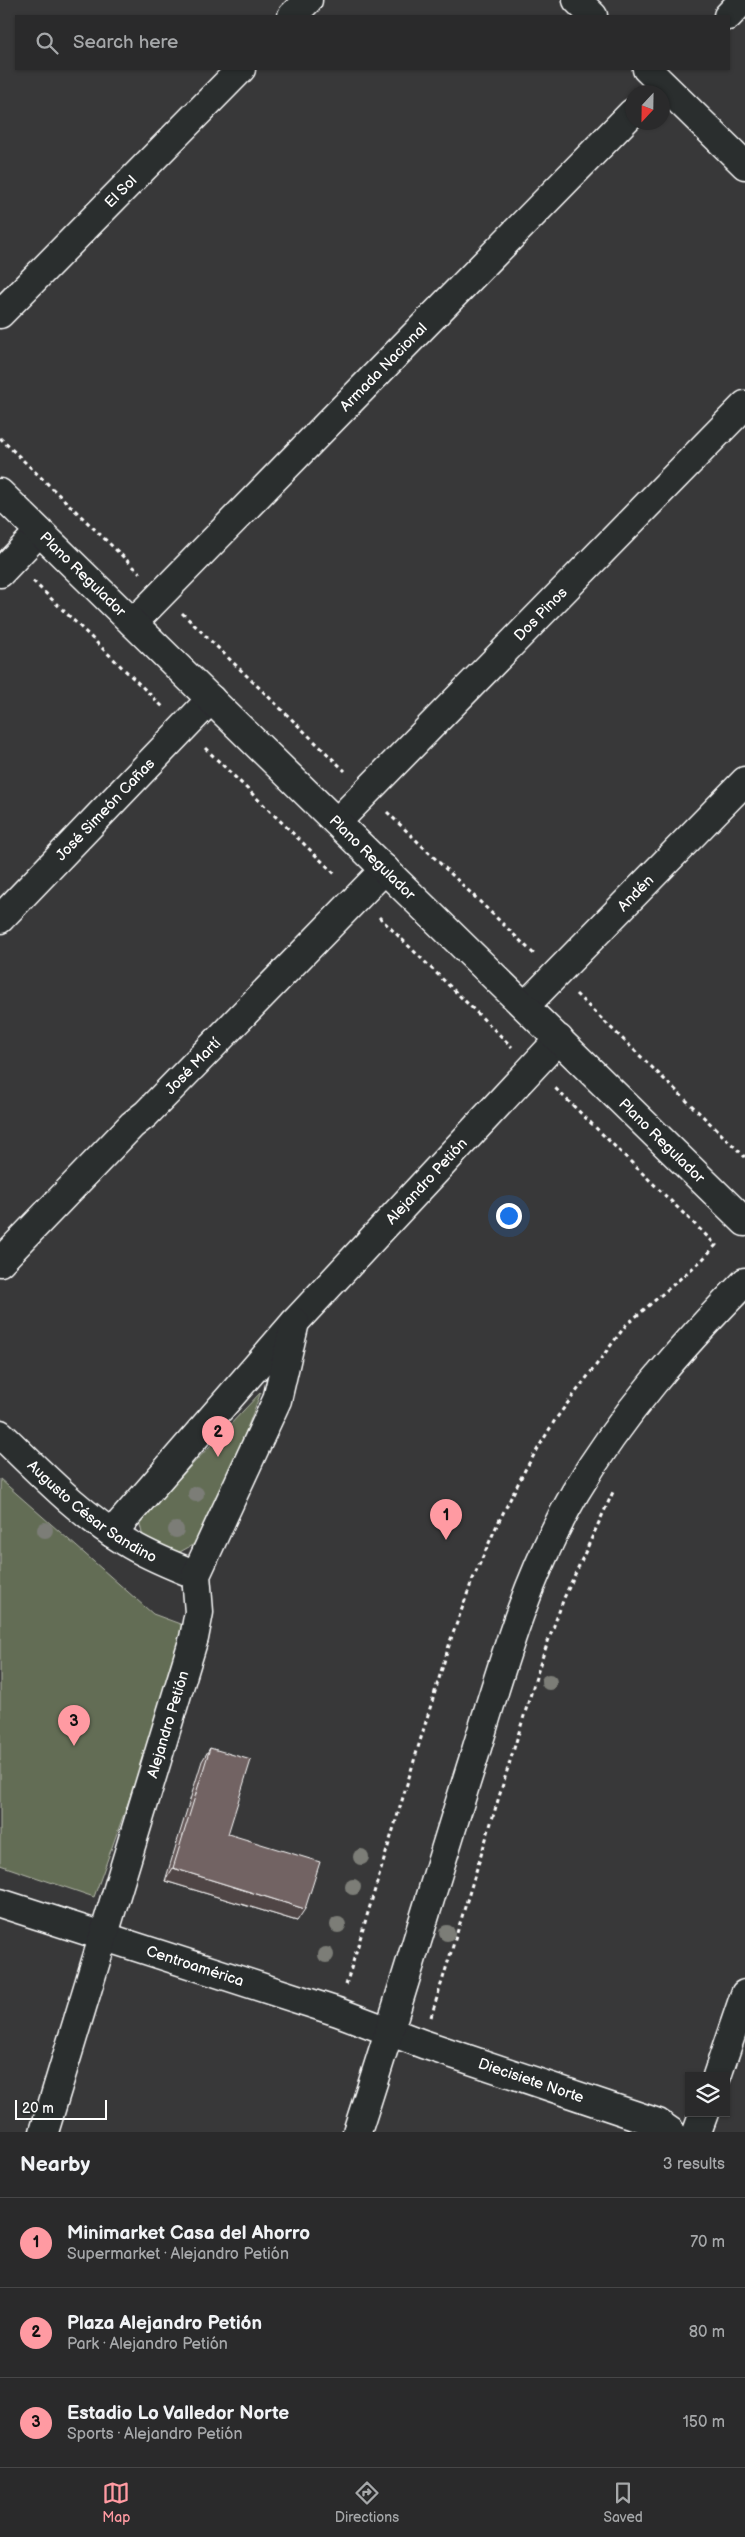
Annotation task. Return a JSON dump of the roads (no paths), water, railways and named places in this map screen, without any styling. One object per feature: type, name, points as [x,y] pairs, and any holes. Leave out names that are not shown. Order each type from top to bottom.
[{"type":"street","points":[[293,15],[308,0]]},
{"type":"street","points":[[577,0],[592,15]]},
{"type":"street","points":[[729,15],[744,0]]},
{"type":"street","name":"El Sol","points":[[0,314],[240,70]]},
{"type":"street","points":[[659,78],[745,165]]},
{"type":"street","name":"Armada Nacional","points":[[133,623],[625,120]]},
{"type":"street","name":"Dos Pinos","points":[[337,822],[745,405]]},
{"type":"street","name":"Plano Regulador","points":[[0,493],[745,1222]]},
{"type":"street","points":[[0,573],[39,532]]},
{"type":"street","name":"José Simeón Cañas","points":[[0,918],[211,699]]},
{"type":"street","name":"Andén","points":[[525,1006],[745,781]]},
{"type":"street","name":"José Martí","points":[[0,1262],[132,1125],[146,1114],[385,869]]},
{"type":"street","name":"Alejandro Petión","points":[[112,1533],[295,1322],[559,1039]]},
{"type":"street","points":[[358,2132],[504,1660],[537,1569],[574,1495],[618,1427],[686,1342],[745,1282]]},
{"type":"street","points":[[196,1575],[277,1400],[295,1322]]},
{"type":"street","name":"Augusto César Sandino","points":[[0,1434],[67,1498],[112,1533],[156,1558],[196,1575]]},
{"type":"street","name":"Alejandro Petión","points":[[44,2132],[196,1632],[199,1594],[196,1575]]},
{"type":"street","name":"Centroamérica","points":[[0,1903],[338,2012],[390,2031]]},
{"type":"street","points":[[718,2072],[745,1994]]},
{"type":"street","name":"Diecisiete Norte","points":[[390,2031],[423,2044],[658,2123],[671,2132]]},
{"type":"street","points":[[697,2132],[703,2117]]},
{"type":"place","name":"Plaza Alejandro Petión","points":[[218,1457]]},
{"type":"place","name":"Minimarket Casa del Ahorro","points":[[446,1540]]},
{"type":"place","name":"Estadio Lo Valledor Norte","points":[[74,1746]]}]
